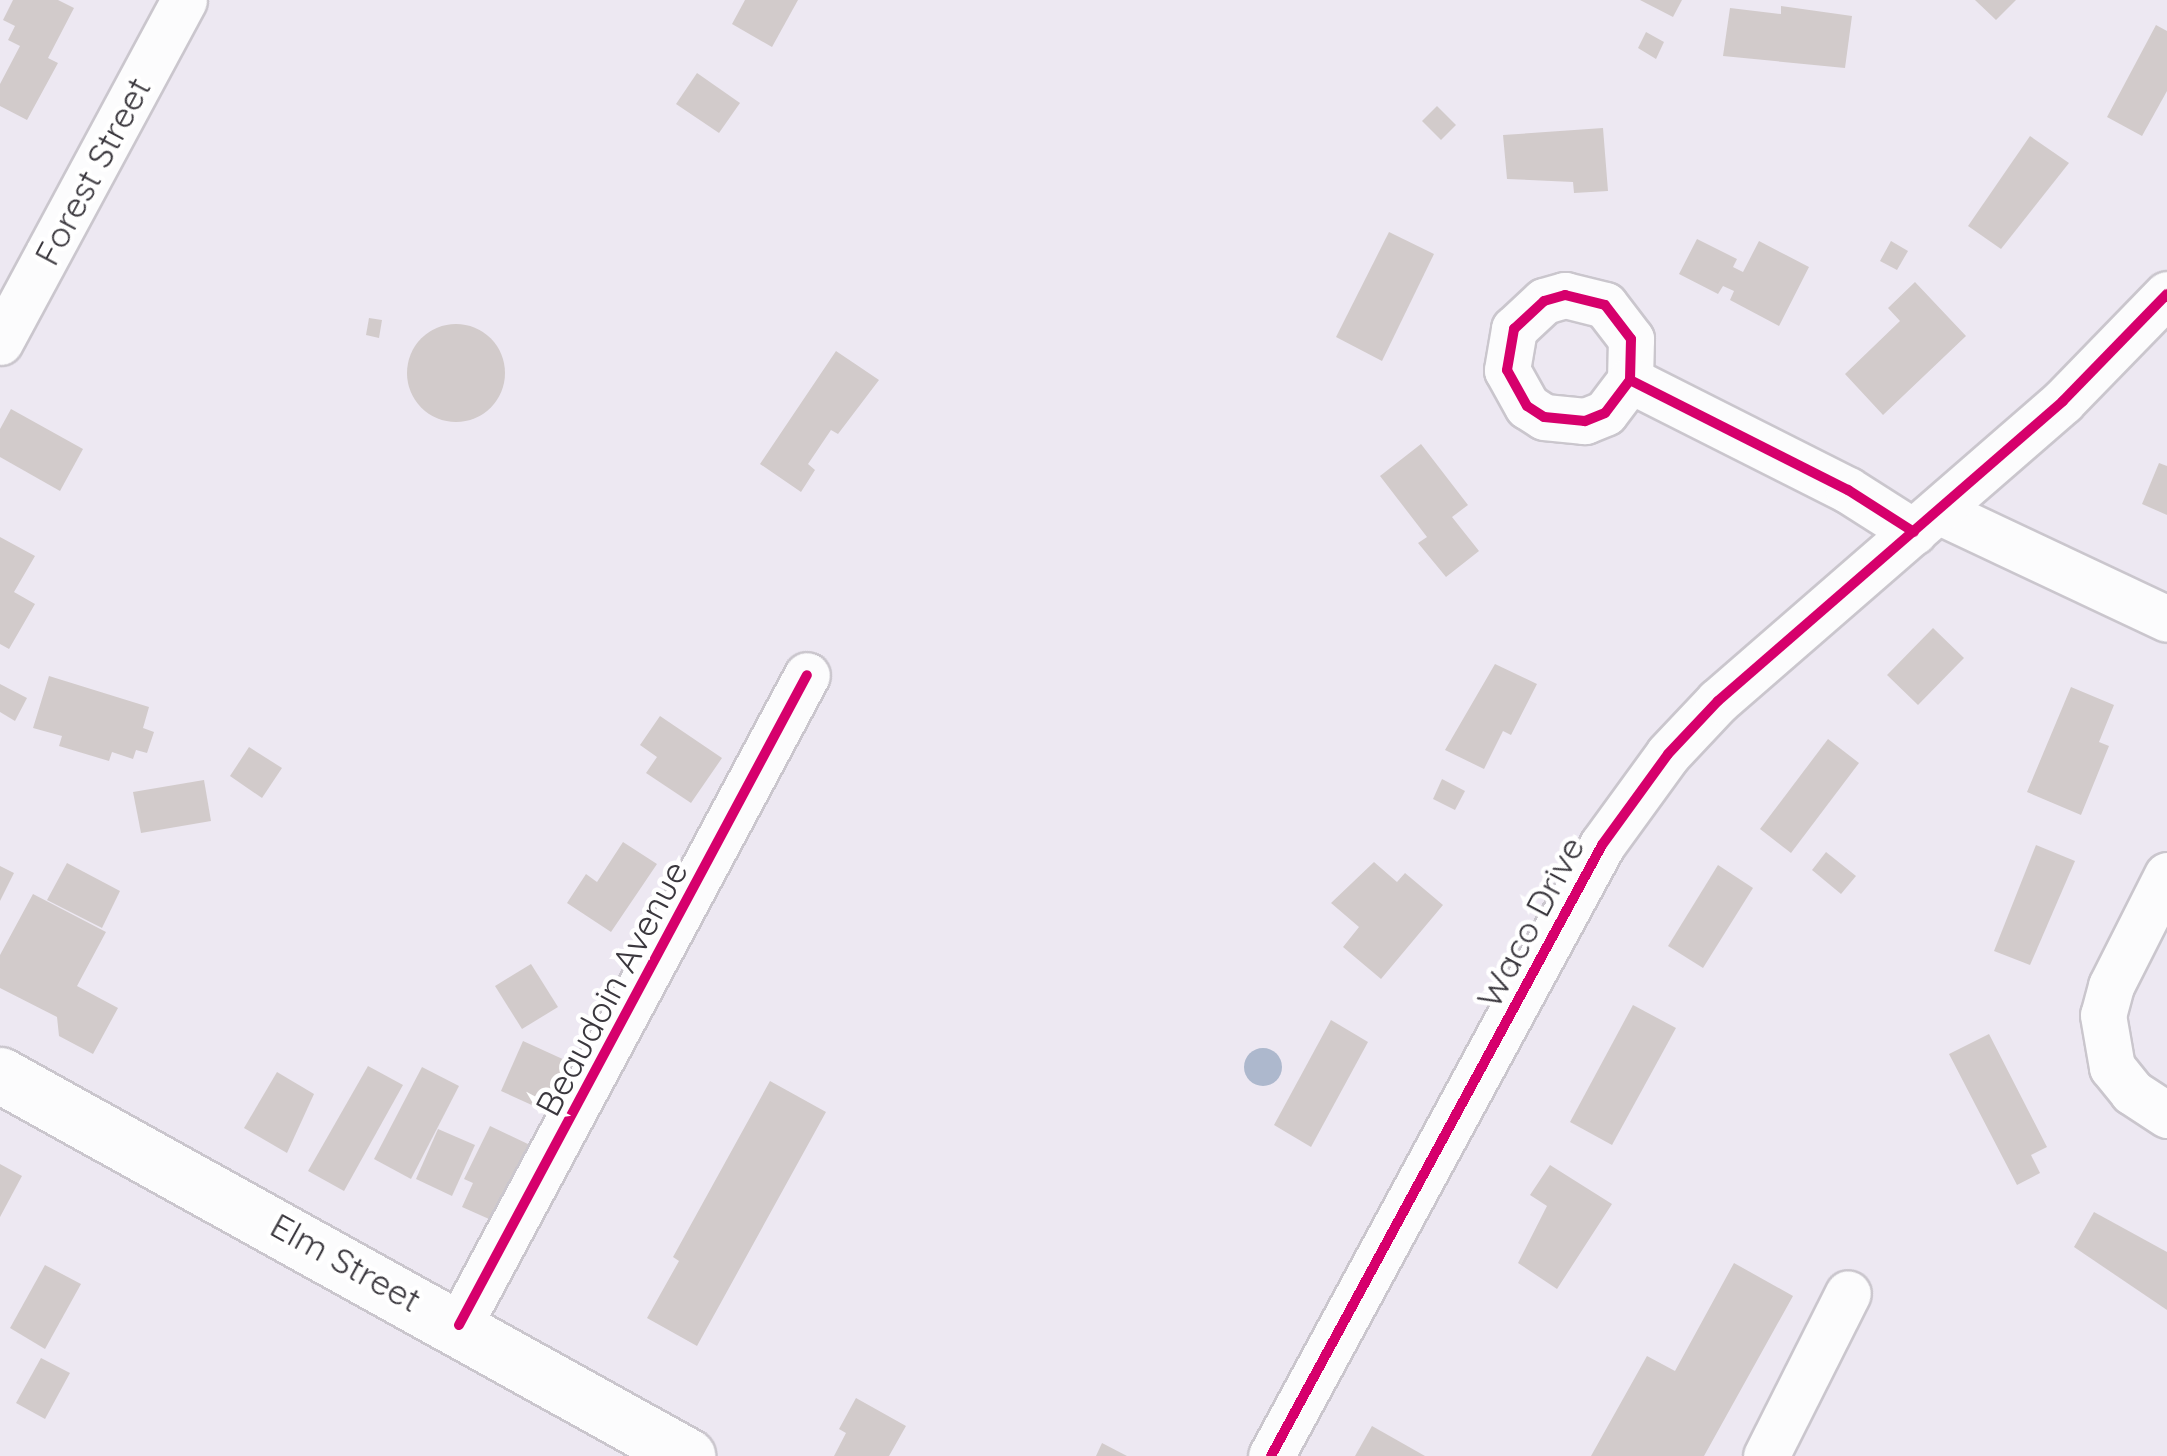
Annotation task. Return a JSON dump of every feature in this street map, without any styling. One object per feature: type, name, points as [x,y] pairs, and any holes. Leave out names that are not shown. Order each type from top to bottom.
[{"type":"main road","name":"Elm Street","points":[[0,1074],[460,1325],[687,1456]]},
{"type":"street","name":"Forest Street","points":[[0,342],[184,0]]},
{"type":"street","name":"Waco Drive","points":[[1271,1456],[1626,810],[1718,701],[2064,401],[2167,294]]},
{"type":"street","points":[[1630,380],[1848,490],[2167,620]]},
{"type":"street","name":"Beaudoin Avenue","points":[[460,1325],[807,675]]},
{"type":"street","points":[[2167,875],[2111,986],[2103,1033],[2120,1078],[2167,1116]]},
{"type":"street","points":[[1766,1456],[1848,1293]]},
{"type":"water","points":[[1263,1048],[1276,1054],[1282,1067],[1276,1080],[1263,1086],[1250,1080],[1244,1067],[1250,1054]]},
{"type":"building","points":[[13,0],[58,0],[74,8],[48,58],[58,63],[27,120],[0,106],[0,84],[20,46],[8,40],[15,26],[3,20]]},
{"type":"building","points":[[745,0],[798,0],[772,47],[732,24]]},
{"type":"building","points":[[1640,0],[1682,0],[1673,17]]},
{"type":"building","points":[[1975,0],[2016,0],[1996,20]]},
{"type":"building","points":[[1781,6],[1852,16],[1845,68],[1723,56],[1730,8],[1781,14]]},
{"type":"building","points":[[2156,25],[2167,31],[2167,91],[2142,136],[2107,117]]},
{"type":"building","points":[[1646,32],[1664,42],[1656,59],[1638,48]]},
{"type":"building","points":[[697,73],[740,103],[719,133],[676,104]]},
{"type":"building","points":[[1437,106],[1456,125],[1441,140],[1422,121]]},
{"type":"building","points":[[1603,128],[1608,191],[1574,193],[1573,182],[1507,179],[1503,135]]},
{"type":"building","points":[[2030,136],[2069,163],[2001,249],[1968,226]]},
{"type":"building","points":[[1389,232],[1434,254],[1382,361],[1336,337]]},
{"type":"building","points":[[1697,239],[1737,259],[1733,267],[1743,272],[1759,241],[1809,267],[1779,326],[1730,300],[1734,291],[1723,286],[1718,294],[1679,274]]},
{"type":"building","points":[[1891,241],[1908,251],[1897,270],[1880,261]]},
{"type":"building","points":[[1915,282],[1966,336],[1883,415],[1845,374],[1900,321],[1888,308]]},
{"type":"building","points":[[369,318],[382,320],[379,338],[366,335]]},
{"type":"building","points":[[456,324],[475,328],[491,338],[501,354],[505,373],[501,392],[491,408],[475,418],[456,422],[437,418],[421,408],[411,392],[407,373],[411,354],[421,338],[437,328]]},
{"type":"building","points":[[836,351],[879,380],[838,434],[831,430],[808,464],[815,470],[801,492],[760,464]]},
{"type":"building","points":[[11,409],[83,449],[60,491],[0,457],[0,429]]},
{"type":"building","points":[[1421,444],[1468,505],[1452,517],[1479,551],[1446,577],[1418,543],[1427,537],[1380,476]]},
{"type":"building","points":[[2159,463],[2167,466],[2167,515],[2142,504]]},
{"type":"building","points":[[0,537],[35,556],[14,592],[35,604],[9,649],[0,644]]},
{"type":"building","points":[[1933,628],[1964,658],[1918,705],[1887,675]]},
{"type":"building","points":[[1495,664],[1537,684],[1511,735],[1503,731],[1484,769],[1445,750]]},
{"type":"building","points":[[49,676],[149,707],[143,728],[154,732],[147,753],[136,750],[133,759],[112,752],[109,761],[59,746],[62,736],[33,728]]},
{"type":"building","points":[[0,684],[27,698],[15,721],[0,712]]},
{"type":"building","points":[[2071,687],[2114,705],[2099,742],[2109,746],[2081,815],[2027,792]]},
{"type":"building","points":[[660,716],[722,758],[691,803],[646,773],[657,757],[640,745]]},
{"type":"building","points":[[1828,739],[1859,763],[1791,853],[1760,829]]},
{"type":"building","points":[[249,747],[282,768],[262,798],[230,776]]},
{"type":"building","points":[[1442,779],[1465,791],[1455,810],[1433,799]]},
{"type":"building","points":[[204,780],[211,821],[141,833],[133,792]]},
{"type":"building","points":[[623,842],[657,864],[611,932],[567,903],[586,874],[597,882]]},
{"type":"building","points":[[2036,845],[2075,861],[2030,965],[1994,951]]},
{"type":"building","points":[[1826,852],[1856,876],[1841,894],[1812,870]]},
{"type":"building","points":[[1374,862],[1397,882],[1405,873],[1443,905],[1381,979],[1343,947],[1359,927],[1331,903]]},
{"type":"building","points":[[67,863],[120,891],[102,928],[47,900]]},
{"type":"building","points":[[1718,865],[1753,888],[1703,968],[1668,946]]},
{"type":"building","points":[[0,866],[14,873],[0,901]]},
{"type":"building","points":[[33,894],[106,932],[77,986],[118,1008],[93,1054],[59,1036],[57,1017],[0,988],[0,955]]},
{"type":"building","points":[[531,964],[558,1007],[522,1029],[495,986]]},
{"type":"building","points":[[1633,1005],[1676,1028],[1612,1145],[1570,1122]]},
{"type":"building","points":[[1331,1020],[1368,1042],[1311,1147],[1274,1125]]},
{"type":"building","points":[[1989,1034],[2047,1147],[2031,1155],[2040,1173],[2017,1185],[1949,1054]]},
{"type":"building","points":[[523,1041],[567,1061],[545,1111],[501,1091]]},
{"type":"building","points":[[368,1066],[403,1085],[344,1191],[308,1171]]},
{"type":"building","points":[[422,1067],[459,1086],[411,1179],[374,1159]]},
{"type":"building","points":[[277,1072],[314,1094],[287,1153],[244,1128]]},
{"type":"building","points":[[770,1081],[826,1112],[697,1346],[647,1318],[679,1261],[673,1257]]},
{"type":"building","points":[[490,1126],[530,1145],[489,1219],[462,1207],[473,1183],[464,1179]]},
{"type":"building","points":[[438,1129],[475,1145],[452,1196],[416,1179]]},
{"type":"building","points":[[0,1164],[22,1176],[0,1217]]},
{"type":"building","points":[[1550,1165],[1612,1204],[1557,1289],[1518,1263],[1547,1206],[1530,1195]]},
{"type":"building","points":[[2094,1212],[2167,1252],[2167,1310],[2074,1247]]},
{"type":"building","points":[[1734,1263],[1793,1296],[1704,1456],[1591,1456],[1647,1356],[1675,1371]]},
{"type":"building","points":[[45,1265],[81,1284],[45,1349],[10,1328]]},
{"type":"building","points":[[41,1358],[70,1373],[45,1419],[16,1403]]},
{"type":"building","points":[[856,1398],[906,1426],[889,1456],[834,1456],[846,1433],[839,1429]]},
{"type":"building","points":[[1372,1426],[1425,1456],[1355,1456]]},
{"type":"building","points":[[1102,1443],[1127,1456],[1096,1456]]},
{"type":"cycle path","points":[[1271,1456],[1602,845],[1668,754],[1718,701],[2063,401],[2167,294]]},
{"type":"cycle path","points":[[1630,380],[1605,413],[1585,421],[1544,417],[1527,406],[1507,370],[1514,329],[1544,301],[1565,295],[1605,305],[1631,339],[1630,380],[1848,490],[1914,532]]},
{"type":"cycle path","points":[[459,1325],[807,675]]}]
